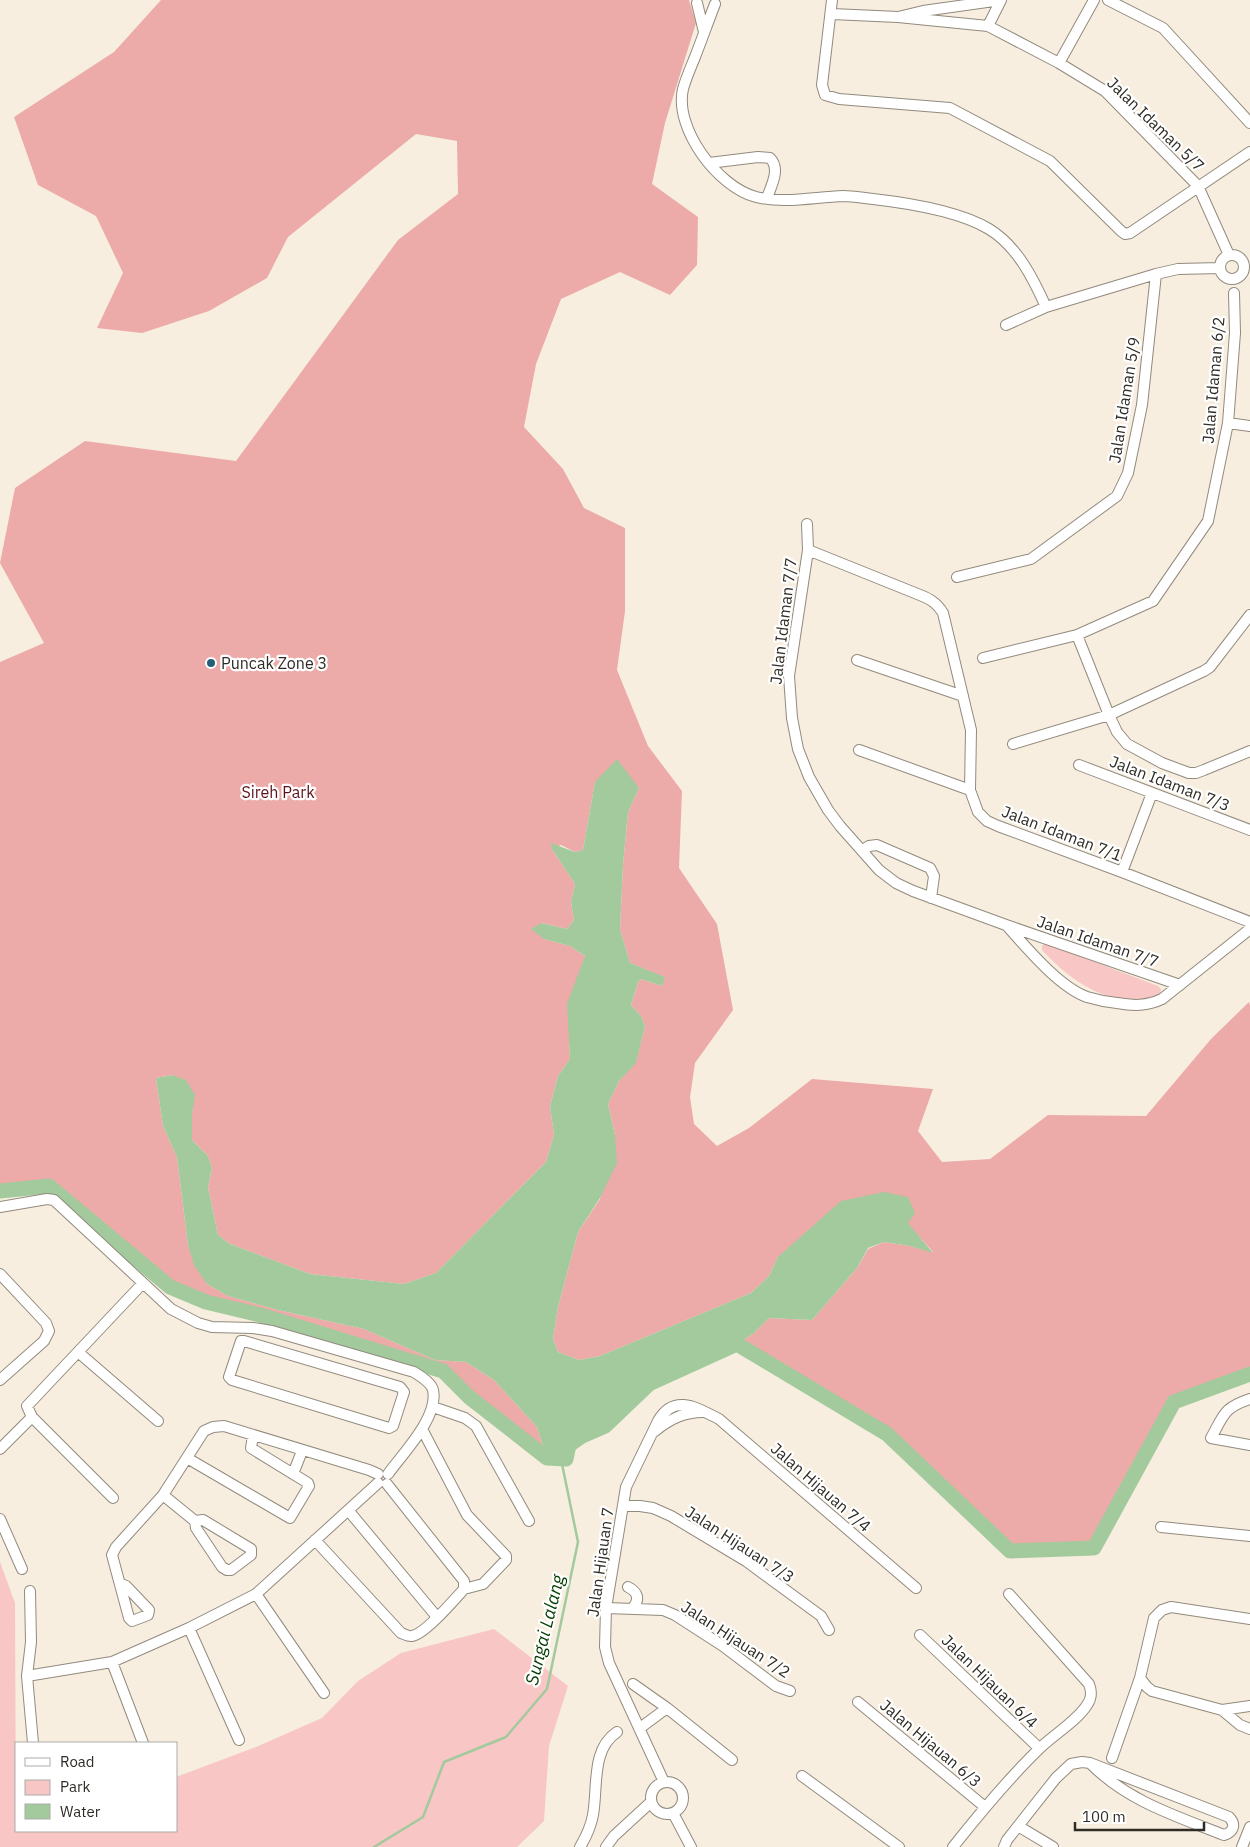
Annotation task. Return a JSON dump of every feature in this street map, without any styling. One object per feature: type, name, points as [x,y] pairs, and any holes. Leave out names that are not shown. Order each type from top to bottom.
[{"type":"street","points":[[832,0],[832,14],[822,85],[825,95],[839,100],[950,108],[1050,161],[1125,234],[1134,230],[1250,152]]},
{"type":"street","points":[[988,26],[1001,0]]},
{"type":"street","name":"Jalan Idaman 5/7","points":[[898,17],[923,10],[1001,0]]},
{"type":"street","points":[[1059,63],[1094,0]]},
{"type":"street","points":[[1108,0],[1163,28],[1250,123]]},
{"type":"street","points":[[697,1],[701,8],[707,9],[715,2]]},
{"type":"street","points":[[697,1],[704,33]]},
{"type":"street","points":[[715,2],[683,90],[684,112],[691,135],[709,163],[724,180],[756,197],[791,200],[844,196],[895,202],[947,212],[988,229],[1010,244],[1046,307]]},
{"type":"street","name":"Jalan Idaman 5/7","points":[[832,14],[898,17],[988,26],[1059,63],[1104,91],[1198,186]]},
{"type":"street","points":[[709,163],[758,157],[770,158],[774,162],[775,169],[767,198]]},
{"type":"street","points":[[1198,186],[1234,256],[1244,263],[1247,271],[1238,277],[1230,279],[1223,275],[1220,268],[1222,260],[1234,256],[1250,256]]},
{"type":"street","points":[[1006,325],[1046,307],[1178,268],[1220,268]]},
{"type":"street","name":"Jalan Idaman 5/9","points":[[957,577],[1031,559],[1117,496],[1128,473],[1142,405],[1156,274]]},
{"type":"street","name":"Jalan Idaman 6/2","points":[[982,658],[1077,635],[1153,601],[1208,520],[1228,422],[1236,333],[1234,293]]},
{"type":"street","points":[[1228,422],[1250,426]]},
{"type":"street","name":"Jalan Idaman 7/7","points":[[807,524],[808,550],[798,625],[791,654],[789,695],[798,749],[818,795],[840,826],[879,870],[896,883],[930,898],[1180,985]]},
{"type":"street","name":"Jalan Idaman 7/1","points":[[808,550],[926,597],[940,608],[943,613],[972,739],[970,790],[975,807],[987,820],[1250,922]]},
{"type":"street","points":[[1013,744],[1109,715],[1207,670],[1250,615]]},
{"type":"street","points":[[1077,635],[1109,715],[1117,732],[1127,744],[1162,763],[1189,773],[1196,773],[1248,753]]},
{"type":"street","points":[[857,660],[963,696]]},
{"type":"street","points":[[859,750],[970,790]]},
{"type":"street","name":"Jalan Idaman 7/3","points":[[1079,765],[1250,830]]},
{"type":"street","points":[[1122,872],[1152,793]]},
{"type":"street","points":[[863,850],[869,846],[877,845],[930,868],[934,876],[930,898]]},
{"type":"street","name":"Jalan Idaman 7/7","points":[[1006,925],[1032,954],[1072,989],[1086,996],[1138,1005],[1151,1004],[1162,999],[1250,929]]},
{"type":"street","points":[[1032,954],[1042,938]]},
{"type":"street","points":[[0,1207],[47,1199],[54,1200],[171,1310],[198,1323],[212,1327],[253,1328],[281,1334],[414,1372],[425,1379],[433,1389],[433,1406],[422,1429],[382,1479],[256,1594],[189,1628],[112,1662],[28,1676]]},
{"type":"street","points":[[0,1274],[46,1323],[49,1331],[44,1341],[0,1380]]},
{"type":"street","points":[[113,1498],[32,1417],[27,1406],[143,1283]]},
{"type":"street","points":[[276,1349],[281,1334]]},
{"type":"street","points":[[241,1341],[244,1341],[375,1380],[400,1388],[404,1392],[392,1428],[230,1379],[241,1341]]},
{"type":"street","points":[[78,1352],[158,1421]]},
{"type":"street","points":[[375,1380],[380,1362]]},
{"type":"street","points":[[1250,1399],[1231,1406],[1226,1411],[1211,1438],[1250,1445]]},
{"type":"street","name":"Jalan Hijauan 7","points":[[664,1782],[610,1663],[605,1647],[606,1608],[626,1487],[630,1476],[662,1414],[668,1409],[684,1405],[699,1411]]},
{"type":"street","points":[[433,1406],[465,1418],[476,1426],[529,1521]]},
{"type":"street","name":"Jalan Hijauan 7/4","points":[[699,1411],[719,1419],[736,1432],[916,1588]]},
{"type":"street","points":[[0,1449],[32,1417]]},
{"type":"street","points":[[121,1584],[112,1555],[116,1547],[163,1495],[204,1431],[213,1427],[224,1426],[369,1470],[382,1479],[464,1581],[464,1589]]},
{"type":"street","points":[[315,1540],[401,1633],[411,1636],[419,1633],[464,1589],[483,1584],[506,1560],[506,1556],[467,1515],[422,1429]]},
{"type":"street","points":[[187,1458],[290,1518],[309,1486],[251,1448],[253,1436]]},
{"type":"street","points":[[293,1474],[302,1451]]},
{"type":"street","points":[[163,1495],[195,1521],[196,1528],[222,1567],[231,1570],[251,1555],[251,1549],[203,1520],[195,1521]]},
{"type":"street","name":"Jalan Hijauan 7/3","points":[[623,1506],[653,1508],[671,1516],[746,1561],[821,1616],[829,1630]]},
{"type":"street","points":[[348,1510],[437,1617]]},
{"type":"street","points":[[0,1519],[22,1569]]},
{"type":"street","points":[[1161,1527],[1250,1536]]},
{"type":"street","points":[[628,1587],[634,1590],[638,1596],[637,1603],[633,1608]]},
{"type":"street","points":[[30,1591],[31,1642],[28,1676],[33,1742]]},
{"type":"street","points":[[256,1594],[324,1693]]},
{"type":"street","points":[[953,1847],[985,1807],[1039,1748],[1084,1709],[1089,1703],[1092,1692],[1089,1684],[1009,1594]]},
{"type":"street","points":[[1112,1758],[1140,1678],[1154,1618],[1162,1610],[1171,1607],[1250,1619]]},
{"type":"street","name":"Jalan Hijauan 7/2","points":[[606,1608],[662,1610],[675,1615],[723,1646],[776,1686],[790,1691]]},
{"type":"street","points":[[189,1628],[238,1740]]},
{"type":"street","name":"Jalan Hijauan 6/4","points":[[920,1635],[1039,1748]]},
{"type":"street","points":[[112,1662],[143,1742]]},
{"type":"street","points":[[1140,1678],[1152,1690],[1222,1710],[1240,1725],[1250,1729]]},
{"type":"street","points":[[633,1684],[667,1708],[732,1760]]},
{"type":"street","name":"Jalan Hijauan 6/3","points":[[858,1702],[985,1807]]},
{"type":"street","points":[[1222,1710],[1250,1706]]},
{"type":"street","points":[[640,1728],[667,1708]]},
{"type":"street","points":[[580,1847],[590,1827],[593,1814],[600,1757],[609,1738],[617,1732]]},
{"type":"street","points":[[1004,1847],[1056,1778],[1071,1764],[1082,1762],[1090,1763],[1150,1785],[1229,1817],[1233,1821],[1233,1829],[1224,1835],[1142,1802],[1105,1778],[1090,1763]]},
{"type":"street","points":[[802,1776],[899,1847]]},
{"type":"street","points":[[660,1783],[673,1783],[682,1793],[680,1807],[674,1812],[664,1814],[656,1810],[651,1802],[650,1798],[653,1789],[660,1783]]},
{"type":"street","points":[[1142,1802],[1150,1785]]},
{"type":"street","points":[[1173,1815],[1179,1796]]},
{"type":"street","points":[[606,1847],[614,1836],[651,1802]]},
{"type":"street","points":[[674,1812],[691,1847]]},
{"type":"street","points":[[1018,1826],[1054,1847]]},
{"type":"street","points":[[1242,1847],[1250,1827]]},
{"type":"green space","name":"Sireh Park","points":[[161,0],[689,0],[696,23],[665,123],[652,184],[698,217],[697,265],[670,295],[620,272],[561,299],[536,364],[524,427],[563,469],[584,508],[625,528],[625,611],[617,670],[648,746],[682,791],[679,868],[717,924],[733,1010],[695,1063],[690,1097],[694,1124],[717,1146],[749,1128],[812,1079],[933,1089],[918,1131],[942,1162],[990,1159],[1048,1115],[1146,1116],[1211,1039],[1249,1002],[1250,1374],[1174,1402],[1094,1548],[1010,1551],[887,1434],[737,1344],[754,1333],[769,1318],[812,1320],[857,1268],[868,1249],[884,1242],[933,1252],[907,1223],[778,1257],[769,1276],[751,1293],[600,1356],[579,1360],[558,1352],[553,1339],[558,1307],[578,1232],[600,1199],[615,1135],[608,1104],[619,1081],[636,1062],[645,1026],[641,1016],[631,1005],[638,982],[641,979],[662,986],[664,977],[630,963],[620,930],[628,812],[639,788],[595,782],[583,850],[575,852],[561,845],[552,849],[575,884],[571,902],[574,920],[567,929],[541,923],[544,939],[570,946],[585,956],[569,1034],[570,1059],[558,1076],[550,1106],[554,1135],[546,1162],[436,1273],[404,1284],[310,1274],[230,1244],[218,1235],[208,1187],[212,1168],[208,1156],[192,1140],[194,1095],[172,1075],[156,1078],[163,1126],[177,1157],[188,1245],[207,1284],[228,1296],[278,1310],[364,1329],[435,1360],[466,1362],[494,1380],[537,1427],[547,1458],[469,1397],[443,1371],[260,1315],[206,1302],[170,1287],[49,1186],[0,1191],[0,662],[44,643],[0,563],[15,488],[85,441],[236,461],[398,240],[458,194],[457,141],[416,134],[288,237],[267,278],[209,311],[142,333],[97,328],[123,273],[96,216],[38,185],[14,117],[114,52]]},
{"type":"green space","points":[[1045,943],[1158,986],[1161,989],[1160,994],[1150,999],[1138,1000],[1110,997],[1097,992],[1062,970],[1042,950],[1042,946]]},
{"type":"green space","points":[[0,1562],[15,1603],[15,1832],[178,1832],[178,1776],[256,1747],[322,1718],[358,1681],[401,1653],[494,1629],[568,1686],[549,1746],[544,1821],[517,1847],[0,1847]]},
{"type":"water","points":[[617,759],[639,788],[628,812],[620,930],[630,963],[665,977],[662,986],[641,979],[638,982],[631,1005],[641,1016],[645,1026],[636,1063],[619,1081],[608,1104],[615,1135],[617,1163],[600,1198],[578,1232],[558,1307],[553,1339],[558,1352],[579,1360],[600,1356],[751,1293],[769,1276],[778,1257],[841,1201],[884,1192],[908,1197],[915,1213],[908,1223],[933,1253],[910,1246],[884,1242],[868,1248],[857,1268],[812,1320],[769,1318],[754,1333],[737,1344],[649,1384],[605,1426],[582,1436],[569,1445],[566,1459],[547,1458],[537,1427],[494,1380],[466,1362],[435,1360],[364,1329],[278,1310],[228,1296],[207,1284],[194,1265],[188,1245],[177,1157],[163,1126],[156,1078],[172,1075],[186,1080],[195,1095],[192,1115],[192,1140],[208,1156],[212,1168],[208,1187],[218,1235],[230,1244],[310,1274],[404,1284],[436,1273],[546,1162],[554,1135],[550,1106],[558,1076],[570,1059],[567,1004],[585,956],[570,946],[544,939],[531,929],[541,923],[567,929],[574,920],[571,902],[575,884],[552,849],[551,843],[575,852],[583,850],[595,782]]},
{"type":"waterway","points":[[0,1191],[49,1186],[170,1287],[206,1302],[260,1315],[443,1371],[469,1397],[547,1458],[566,1459],[569,1445],[582,1436],[605,1426],[649,1384],[737,1344],[887,1434],[1010,1551],[1094,1548],[1174,1402],[1250,1374]]},
{"type":"waterway","name":"Sungai Lalang","points":[[374,1847],[423,1817],[444,1762],[506,1737],[547,1689],[578,1542],[561,1459]]},
{"type":"place","name":"Puncak Zone 3","points":[[211,663]]}]
